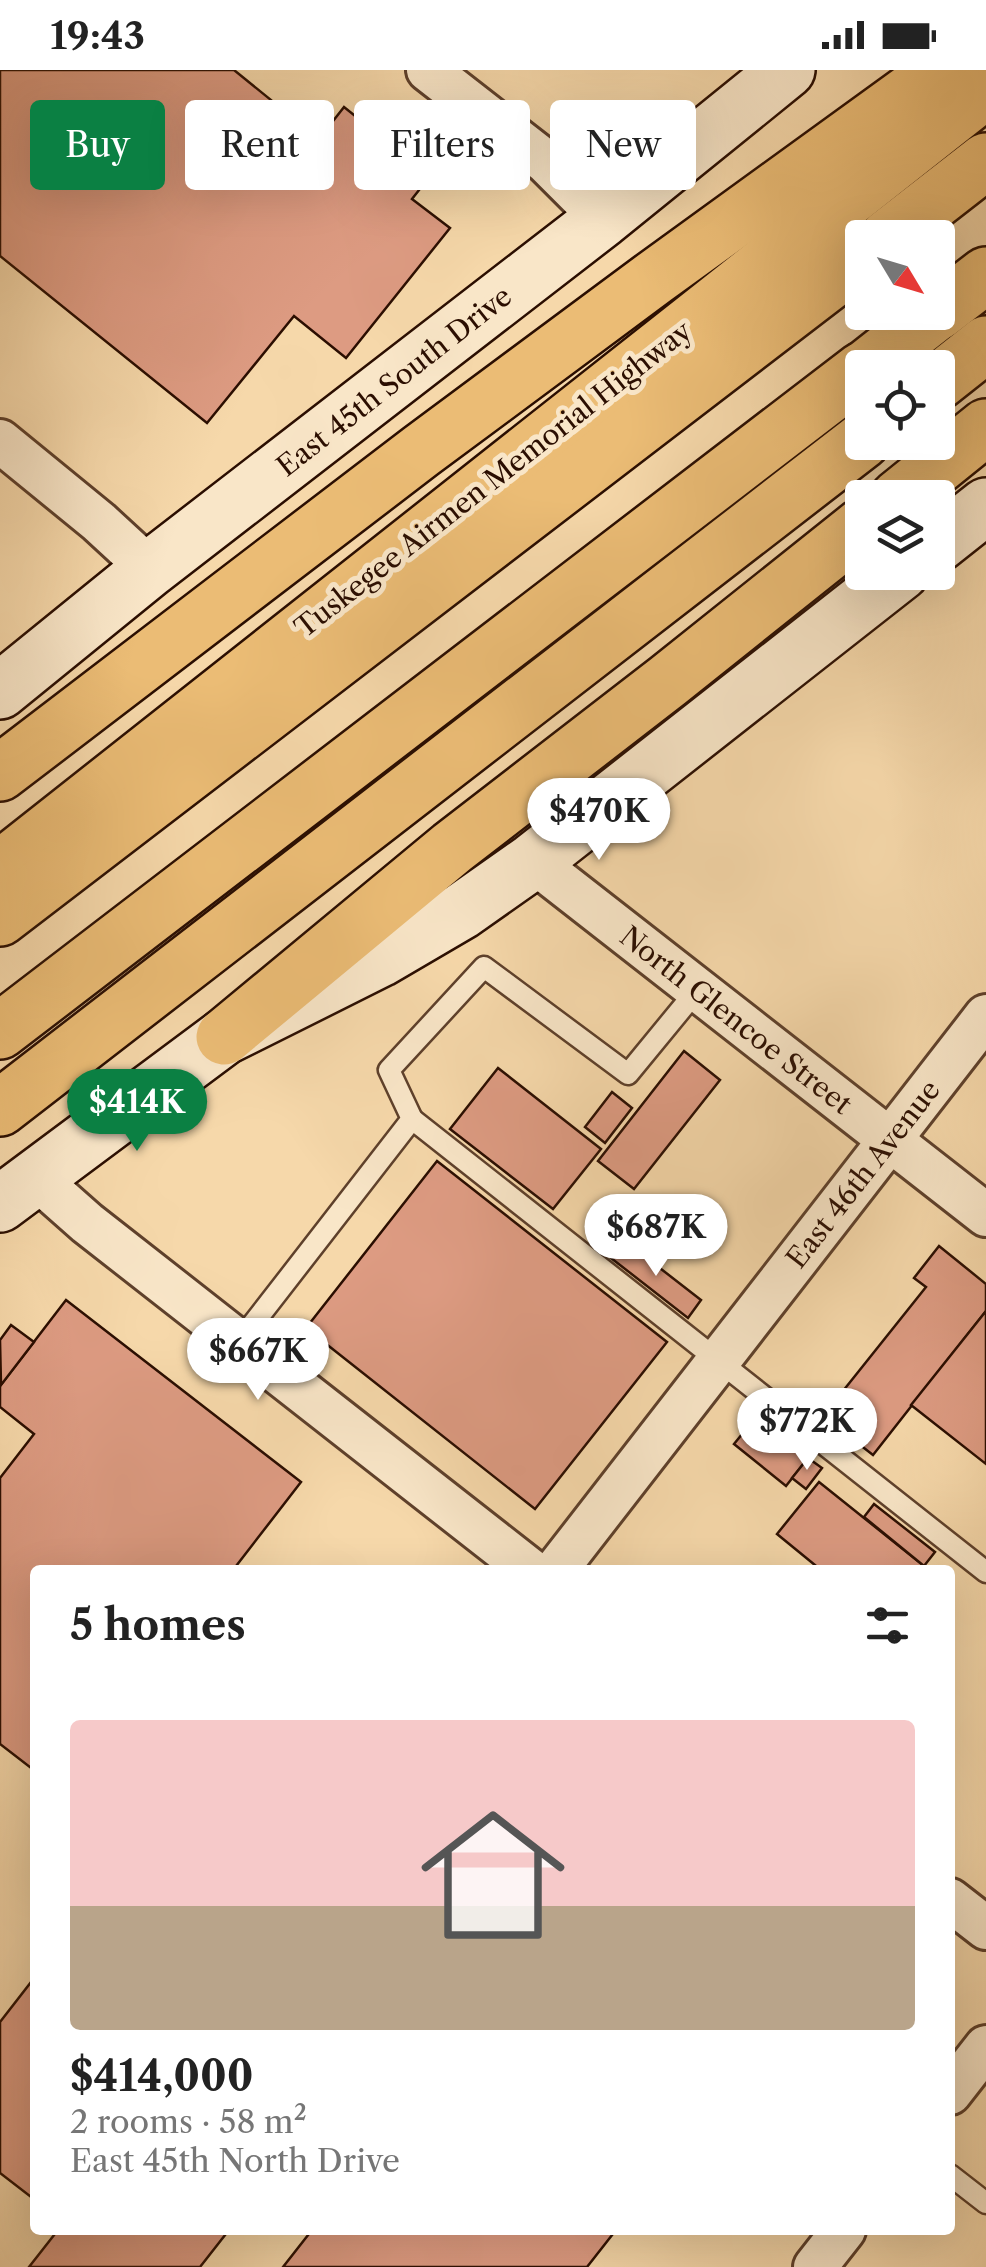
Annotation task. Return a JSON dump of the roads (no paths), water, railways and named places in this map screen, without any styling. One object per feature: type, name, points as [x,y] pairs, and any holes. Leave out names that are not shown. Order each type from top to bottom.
[{"type":"highway","points":[[0,773],[422,451],[941,70]]},
{"type":"highway","name":"Tuskegee Airmen Memorial Highway","points":[[0,869],[986,90]]},
{"type":"highway","points":[[911,220],[986,161]]},
{"type":"highway","points":[[0,918],[845,270]]},
{"type":"highway","points":[[955,298],[986,275]]},
{"type":"highway","points":[[888,350],[914,330]]},
{"type":"highway","points":[[955,369],[986,344]]},
{"type":"highway","points":[[0,1031],[845,383]]},
{"type":"highway","points":[[0,1096],[797,420]]},
{"type":"highway","points":[[920,480],[986,427]]},
{"type":"highway","points":[[0,1108],[845,454]]},
{"type":"highway","points":[[224,1037],[452,848],[845,540]]},
{"type":"main road","name":"East 45th South Drive","points":[[0,691],[150,569],[603,220],[787,70]]},
{"type":"main road","points":[[955,531],[986,506]]},
{"type":"main road","points":[[18,1191],[224,1037],[380,959],[462,912],[533,861],[878,590]]},
{"type":"street","points":[[428,70],[546,162],[603,220]]},
{"type":"street","points":[[0,441],[150,569]]},
{"type":"street","name":"North Glencoe Street","points":[[533,861],[986,1215]]},
{"type":"street","name":"East 46th Avenue","points":[[560,1565],[986,1016]]},
{"type":"street","points":[[18,1191],[87,1223],[524,1565]]},
{"type":"street","points":[[955,1904],[986,1928]]},
{"type":"street","points":[[955,2087],[986,2047]]},
{"type":"lane","points":[[697,990],[628,1074],[484,966],[390,1070],[412,1119],[986,1572]]},
{"type":"lane","points":[[239,1342],[412,1119]]},
{"type":"lane","points":[[955,2179],[986,2202]]}]
